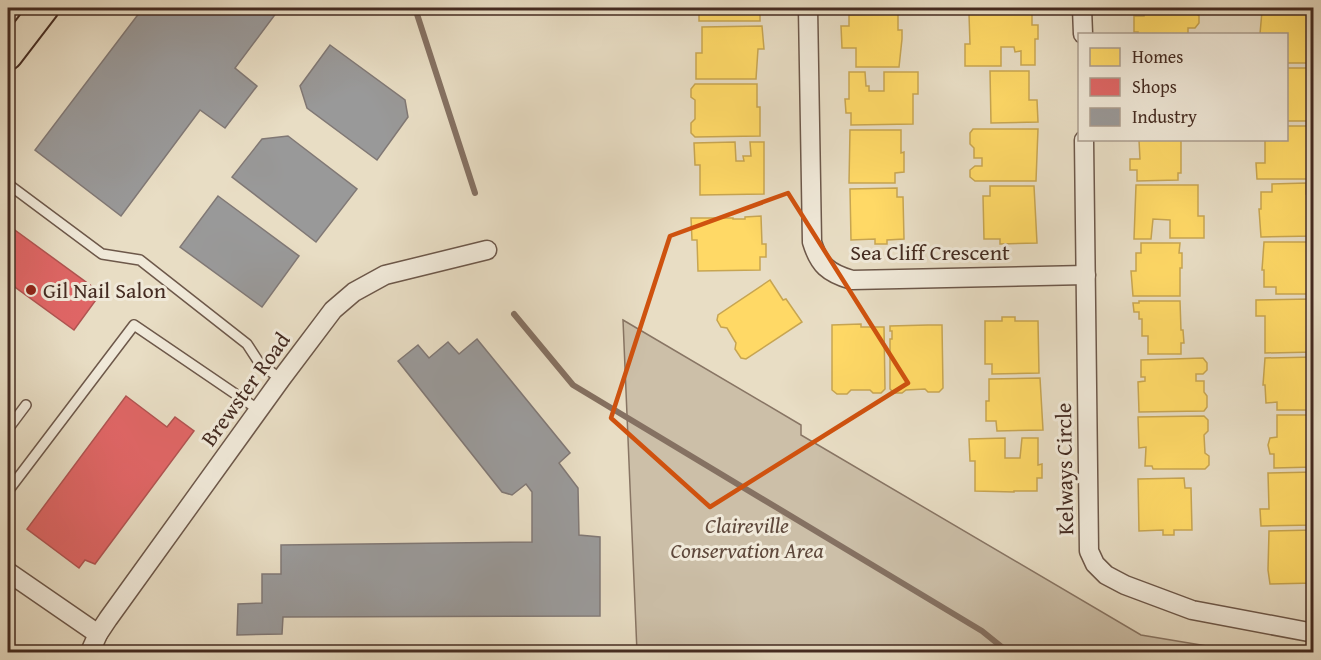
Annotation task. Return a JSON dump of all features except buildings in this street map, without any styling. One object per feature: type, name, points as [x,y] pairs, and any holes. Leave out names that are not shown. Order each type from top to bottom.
[{"type":"main road","points":[[8,55],[44,8]]},
{"type":"street","name":"Sea Cliff Crescent","points":[[808,8],[812,242],[816,256],[825,268],[837,276],[852,280],[1086,275]]},
{"type":"street","points":[[1082,8],[1083,33]]},
{"type":"street","name":"Kelways Circle","points":[[1084,141],[1088,537],[1089,551],[1095,564],[1106,575],[1125,585],[1192,610],[1314,633]]},
{"type":"street","name":"Brewster Road","points":[[90,652],[98,634],[333,310],[354,292],[385,275],[487,250]]},
{"type":"street","points":[[8,572],[98,634]]},
{"type":"lane","points":[[8,183],[102,254],[140,260],[247,344],[260,364],[281,379]]},
{"type":"lane","points":[[8,491],[134,325],[259,410]]},
{"type":"lane","points":[[8,429],[26,405]]},
{"type":"highlighted area","points":[[788,193],[908,383],[710,507],[611,418],[670,236]]},
{"type":"green space","name":"Claireville Conservation Area","points":[[623,320],[801,425],[801,435],[1141,635],[1243,652],[637,652]]},
{"type":"waterway","points":[[415,8],[475,193]]},
{"type":"waterway","points":[[514,314],[573,385],[982,631],[1008,652]]},
{"type":"place","name":"Gil Nail Salon","points":[[31,290]]}]
